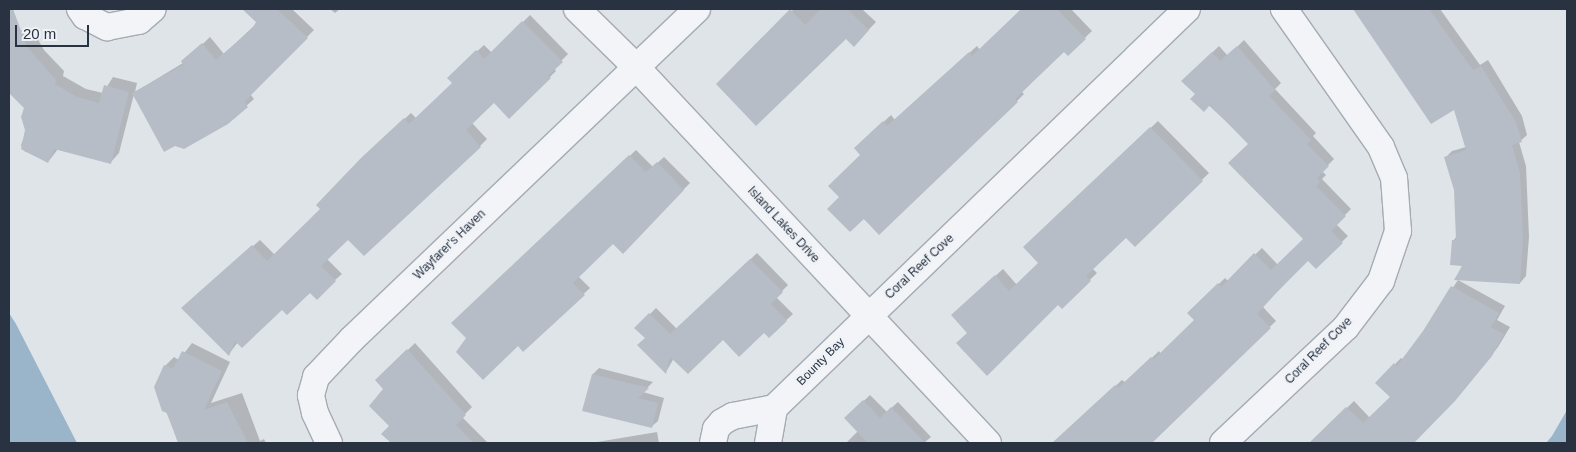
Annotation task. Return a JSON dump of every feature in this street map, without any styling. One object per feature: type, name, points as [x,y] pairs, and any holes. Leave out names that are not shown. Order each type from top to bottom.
[{"type":"street","points":[[80,9],[84,16],[107,27],[139,21],[153,9]]},
{"type":"street","name":"Island Lakes Drive","points":[[577,9],[636,67],[988,443]]},
{"type":"street","name":"Wayfarer's Haven","points":[[329,443],[311,395],[316,377],[352,339],[697,9]]},
{"type":"street","name":"Coral Reef Cove","points":[[867,315],[994,198],[1187,9]]},
{"type":"street","name":"Coral Reef Cove","points":[[1223,443],[1346,327],[1381,281],[1398,231],[1394,178],[1381,147],[1284,9]]},
{"type":"street","name":"Bounty Bay","points":[[774,408],[867,315]]},
{"type":"street","points":[[713,443],[716,429],[722,422],[732,416],[774,408],[768,443]]},
{"type":"water","points":[[9,313],[16,324],[77,443],[9,443]]},
{"type":"water","points":[[1567,410],[1567,443],[1546,443],[1552,436]]},
{"type":"building","points":[[9,9],[13,9],[27,47],[56,80],[55,84],[77,97],[99,103],[104,85],[129,92],[111,164],[54,149],[48,163],[21,149],[25,130],[21,117],[24,108],[9,93]]},
{"type":"building","points":[[242,9],[277,9],[308,38],[244,102],[248,107],[228,124],[184,149],[175,146],[164,152],[132,93],[183,65],[181,61],[202,43],[216,60],[252,29],[256,22]]},
{"type":"building","points":[[790,9],[805,25],[821,9],[847,9],[869,30],[854,47],[846,39],[756,126],[716,84]]},
{"type":"building","points":[[1021,9],[1057,9],[1086,39],[1068,56],[1064,52],[1015,99],[1018,102],[879,235],[864,219],[850,232],[827,209],[839,197],[828,186],[860,155],[854,148],[883,121],[887,126],[969,52],[972,56]]},
{"type":"building","points":[[1353,9],[1429,9],[1473,70],[1481,66],[1516,122],[1522,142],[1512,145],[1520,173],[1523,238],[1520,284],[1454,280],[1462,266],[1450,265],[1452,240],[1456,240],[1454,190],[1444,157],[1466,150],[1454,110],[1431,124]]},
{"type":"building","points":[[522,21],[563,62],[548,76],[551,78],[509,119],[494,103],[466,130],[481,147],[364,256],[348,240],[321,266],[336,281],[317,300],[310,293],[287,315],[282,310],[242,348],[235,341],[229,356],[181,308],[252,245],[267,261],[320,209],[316,205],[361,158],[404,118],[409,124],[452,83],[447,78],[476,50],[484,59]]},
{"type":"building","points":[[1237,46],[1275,90],[1269,96],[1311,140],[1307,144],[1329,166],[1317,178],[1320,182],[1316,186],[1346,216],[1331,231],[1343,243],[1316,269],[1308,261],[1273,296],[1257,314],[1271,328],[1152,443],[1052,443],[1115,385],[1118,388],[1151,357],[1154,359],[1194,320],[1187,313],[1218,283],[1221,287],[1254,253],[1271,270],[1303,239],[1228,163],[1248,144],[1210,105],[1204,112],[1190,99],[1195,94],[1181,81],[1212,52],[1220,61]]},
{"type":"building","points":[[1150,127],[1203,181],[1135,247],[1126,238],[1086,276],[1091,281],[1062,309],[1058,305],[987,376],[956,343],[967,333],[951,315],[995,275],[1009,291],[1038,263],[1023,247]]},
{"type":"building","points":[[629,155],[646,172],[657,162],[684,190],[623,254],[613,244],[573,283],[585,295],[523,352],[518,346],[483,380],[456,352],[466,338],[451,323]]},
{"type":"building","points":[[750,259],[783,292],[771,304],[787,321],[769,338],[764,333],[739,357],[723,340],[688,374],[670,357],[666,374],[637,345],[645,338],[634,328],[649,313],[670,334]]},
{"type":"building","points":[[1451,286],[1499,313],[1491,327],[1504,334],[1492,356],[1455,401],[1414,443],[1309,443],[1346,407],[1363,423],[1390,397],[1375,383],[1394,363],[1397,366],[1423,331]]},
{"type":"building","points":[[407,349],[466,415],[456,425],[474,443],[391,443],[381,434],[389,426],[369,406],[383,389],[375,380]]},
{"type":"building","points":[[182,351],[222,371],[204,410],[227,402],[248,443],[178,443],[167,413],[162,411],[154,387],[164,365],[173,369]]},
{"type":"building","points":[[592,374],[649,388],[638,398],[658,403],[652,428],[582,411]]},
{"type":"building","points":[[863,400],[880,418],[891,407],[925,443],[868,443],[844,418]]}]
